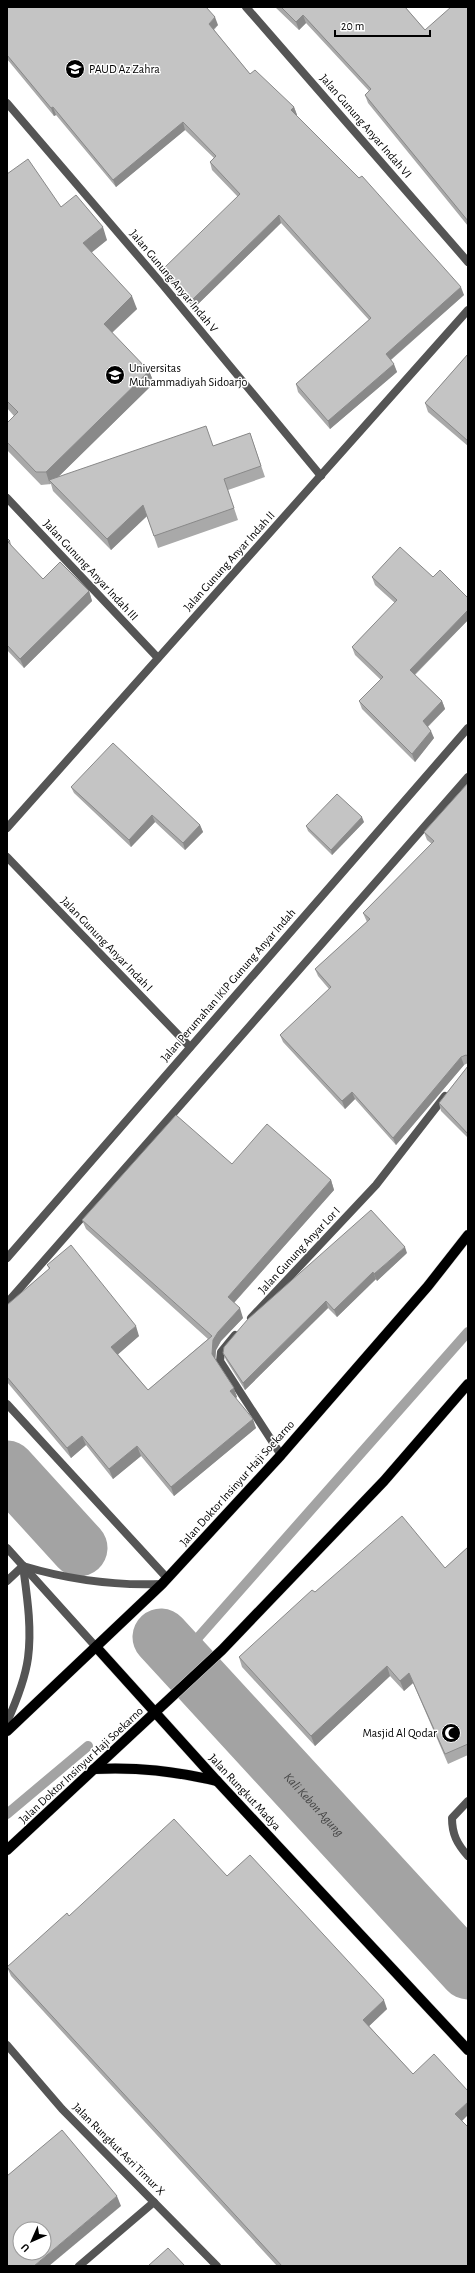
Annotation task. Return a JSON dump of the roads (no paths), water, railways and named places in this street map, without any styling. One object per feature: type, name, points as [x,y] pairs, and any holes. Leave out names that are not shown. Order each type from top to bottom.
[{"type":"main road","name":"Jalan Doktor Insinyur Haji Soekarno","points":[[7,1731],[97,1648],[162,1584],[281,1455],[428,1286],[468,1235]]},
{"type":"main road","name":"Jalan Doktor Insinyur Haji Soekarno","points":[[7,1850],[179,1692],[222,1650],[384,1481],[468,1384]]},
{"type":"main road","name":"Jalan Rungkut Madya","points":[[97,1648],[217,1781],[468,2050]]},
{"type":"main road","points":[[94,1769],[131,1768],[175,1771],[217,1781]]},
{"type":"street","name":"Jalan Gunung Anyar Indah VI","points":[[246,7],[468,262]]},
{"type":"street","name":"Jalan Gunung Anyar Indah V","points":[[7,103],[162,284],[321,476]]},
{"type":"street","name":"Jalan Gunung Anyar Indah II","points":[[7,828],[468,310]]},
{"type":"street","name":"Jalan Gunung Anyar Indah III","points":[[7,498],[158,658]]},
{"type":"street","name":"Jalan Perumahan IKIP Gunung Anyar Indah","points":[[7,1258],[468,728]]},
{"type":"street","points":[[7,1303],[468,777]]},
{"type":"street","name":"Jalan Gunung Anyar Indah I","points":[[7,857],[190,1047]]},
{"type":"street","name":"Jalan Gunung Anyar Lor I","points":[[281,1455],[220,1361],[221,1352],[225,1345],[376,1185],[449,1092]]},
{"type":"street","points":[[7,1404],[162,1584]]},
{"type":"street","name":"Jalan Rungkut Madya","points":[[7,1548],[97,1648]]},
{"type":"street","points":[[23,1566],[59,1577],[94,1583],[128,1585],[162,1584]]},
{"type":"street","points":[[7,1581],[23,1566]]},
{"type":"street","points":[[7,1722],[17,1698],[28,1658],[29,1616],[23,1566]]},
{"type":"street","points":[[465,1804],[452,1818],[452,1831],[460,1848],[468,1856]]},
{"type":"street","name":"Jalan Rungkut Asri Timur X","points":[[7,2045],[62,2109],[217,2266]]},
{"type":"street","points":[[79,2266],[154,2202]]},
{"type":"waterway","points":[[180,1658],[468,1332]]},
{"type":"waterway","name":"Kali Kebon Agung","points":[[7,1469],[79,1548]]},
{"type":"waterway","name":"Kali Kebon Agung","points":[[161,1637],[468,1971]]},
{"type":"waterway","points":[[7,1814],[88,1746]]},
{"type":"place","name":"PAUD Az Zahra","points":[[75,69]]},
{"type":"place","name":"Universitas Muhammadiyah Sidoarjo","points":[[115,375]]},
{"type":"place","name":"Masjid Al Qodar","points":[[451,1733]]}]
